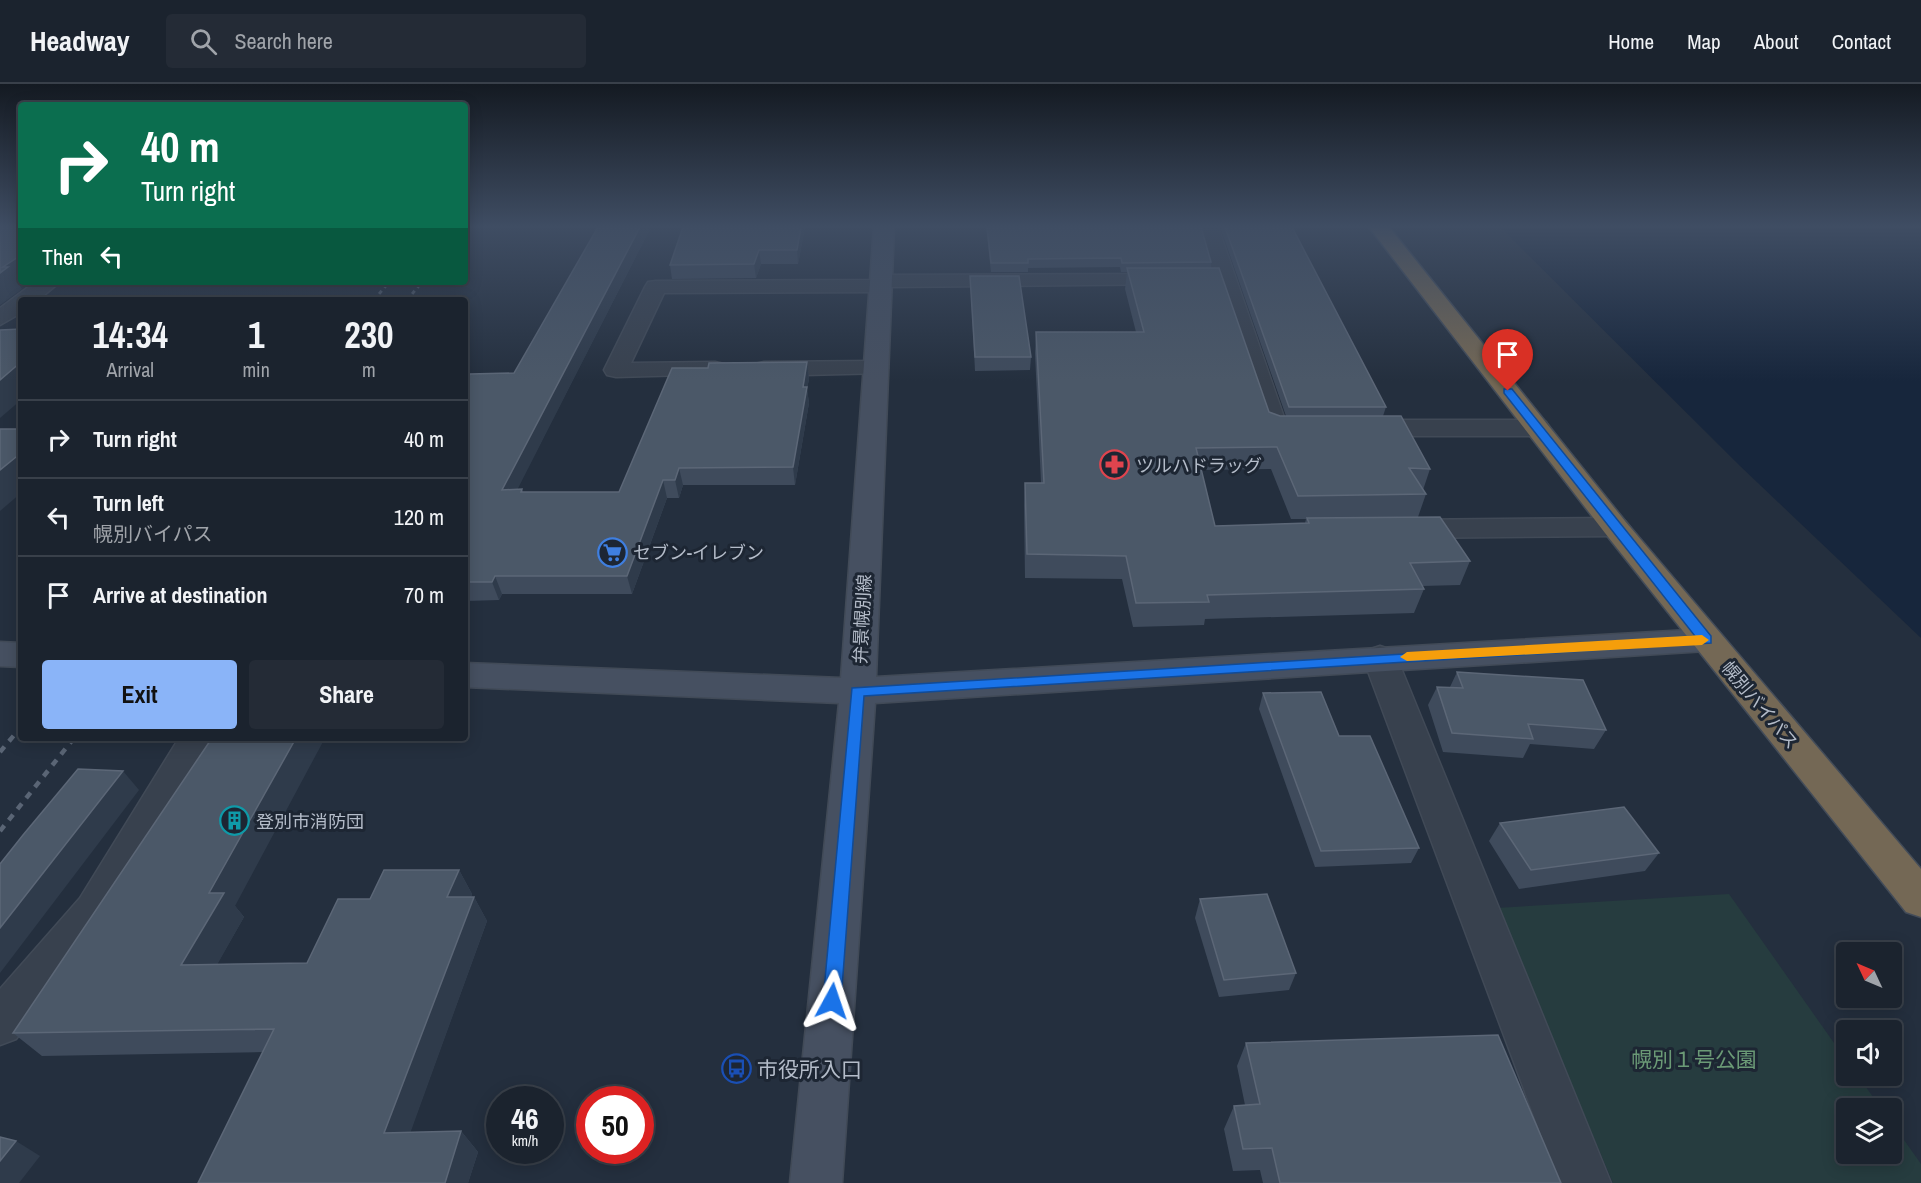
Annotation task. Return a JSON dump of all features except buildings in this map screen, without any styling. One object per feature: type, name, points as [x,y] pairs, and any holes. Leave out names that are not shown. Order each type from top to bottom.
[{"type":"highway","name":"幌別バイパス","points":[[1419,278],[1706,640],[1921,899]]},
{"type":"main road","name":"弁景幌別線","points":[[816,1183],[858,691],[880,278]]},
{"type":"main road","points":[[468,675],[858,691],[1706,640]]},
{"type":"main road","points":[[0,654],[18,655]]},
{"type":"street","points":[[876,368],[616,370],[656,287],[1206,280],[1275,428],[1537,428]]},
{"type":"street","points":[[28,297],[45,285]]},
{"type":"street","points":[[0,318],[18,305]]},
{"type":"street","points":[[1377,529],[1615,527]]},
{"type":"street","points":[[1380,658],[1585,1183]]},
{"type":"street","points":[[0,1023],[95,911],[196,741]]},
{"type":"green space","name":"幌別１号公園","points":[[1729,894],[1836,1046],[1836,1086],[1865,1086],[1874,1098],[1836,1098],[1836,1164],[1902,1164],[1902,1137],[1921,1164],[1921,1183],[1613,1183],[1496,908]]},
{"type":"water","points":[[1552,278],[1921,278],[1921,638],[1739,465]]},
{"type":"railway","points":[[376,297],[386,285]]},
{"type":"railway","points":[[410,297],[420,285]]},
{"type":"railway","points":[[0,752],[18,731]]},
{"type":"railway","points":[[0,831],[72,741]]},
{"type":"slow traffic","points":[[1407,657],[1702,640]]},
{"type":"place","name":"ツルハドラッグ","points":[[1115,465]]},
{"type":"place","name":"セブン-イレブン","points":[[612,552]]},
{"type":"place","name":"登別市消防団","points":[[235,821]]},
{"type":"place","name":"市役所入口","points":[[736,1069]]},
{"type":"route","points":[[832,1001],[858,691],[1706,640],[1508,391]]}]
